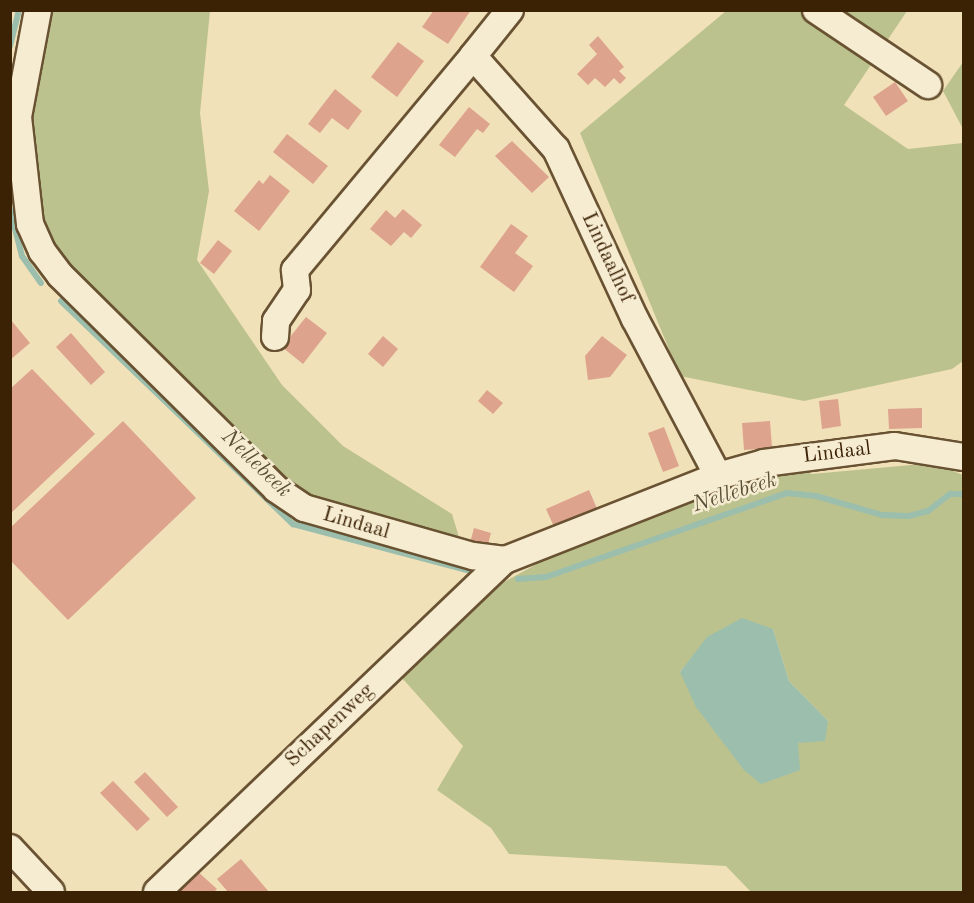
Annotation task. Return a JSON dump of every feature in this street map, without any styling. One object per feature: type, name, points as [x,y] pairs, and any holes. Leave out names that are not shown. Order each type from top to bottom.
[{"type":"street","name":"Lindaal","points":[[38,10],[18,117],[20,152],[30,224],[60,276],[276,489],[304,508],[450,550],[505,560],[718,476],[764,463],[895,446],[963,457]]},
{"type":"street","points":[[275,337],[276,321],[297,290],[295,270],[510,10]]},
{"type":"street","points":[[816,10],[927,85]]},
{"type":"street","name":"Lindaalhof","points":[[473,56],[556,149],[635,319],[718,476]]},
{"type":"street","name":"Schapenweg","points":[[157,892],[505,560]]},
{"type":"street","points":[[10,848],[51,892]]},
{"type":"green space","points":[[45,11],[210,11],[200,113],[209,191],[197,260],[282,385],[343,446],[452,514],[462,547],[322,515],[37,237],[27,114]]},
{"type":"green space","points":[[726,11],[907,11],[844,105],[908,149],[963,143],[963,361],[952,369],[804,401],[680,376],[580,133]]},
{"type":"green space","points":[[963,62],[963,129],[943,91]]},
{"type":"green space","points":[[933,463],[963,475],[963,892],[751,892],[726,866],[509,854],[491,828],[437,790],[463,746],[402,678],[504,582],[559,552],[746,481],[802,471],[812,474]],"holes":[[[773,629],[789,681],[828,721],[798,743],[680,672],[694,655]]]},
{"type":"shaded area","points":[[742,618],[773,629],[789,681],[828,721],[825,741],[798,743],[800,770],[761,784],[744,770],[696,707],[680,672],[707,637]]},
{"type":"building","points":[[434,10],[471,10],[448,44],[422,27]]},
{"type":"building","points":[[598,36],[624,67],[619,71],[626,78],[620,84],[614,78],[605,87],[595,78],[588,85],[577,74],[597,54],[589,45]]},
{"type":"building","points":[[398,42],[424,61],[397,97],[371,77]]},
{"type":"building","points":[[895,82],[908,101],[886,116],[873,97]]},
{"type":"building","points":[[335,89],[362,111],[348,130],[332,118],[320,133],[308,124]]},
{"type":"building","points":[[469,107],[490,124],[483,133],[477,129],[455,157],[439,145]]},
{"type":"building","points":[[287,134],[328,166],[313,184],[273,152]]},
{"type":"building","points":[[512,141],[549,177],[532,193],[495,156]]},
{"type":"building","points":[[270,175],[290,191],[259,231],[234,211],[259,180],[263,184]]},
{"type":"building","points":[[403,209],[422,225],[411,238],[404,232],[391,246],[370,229],[386,210],[395,218]]},
{"type":"building","points":[[511,224],[528,236],[515,253],[533,266],[514,292],[480,267]]},
{"type":"building","points":[[218,240],[232,251],[214,274],[200,263]]},
{"type":"building","points":[[306,317],[327,333],[303,364],[282,347]]},
{"type":"building","points":[[10,319],[30,343],[10,360]]},
{"type":"building","points":[[71,333],[105,372],[91,385],[56,347]]},
{"type":"building","points":[[383,336],[398,349],[383,367],[368,354]]},
{"type":"building","points":[[602,336],[627,355],[610,377],[588,380],[585,356]]},
{"type":"building","points":[[32,369],[95,434],[10,514],[10,389]]},
{"type":"building","points":[[487,390],[503,403],[493,414],[478,401]]},
{"type":"building","points":[[838,399],[841,426],[822,429],[819,401]]},
{"type":"building","points":[[922,408],[922,428],[889,429],[888,409]]},
{"type":"building","points":[[123,421],[196,498],[68,620],[10,560],[10,528]]},
{"type":"building","points":[[770,421],[772,448],[744,450],[742,423]]},
{"type":"building","points":[[664,427],[679,466],[663,472],[648,433]]},
{"type":"building","points":[[589,490],[599,513],[556,531],[546,509]]},
{"type":"building","points":[[474,528],[491,533],[487,548],[470,543]]},
{"type":"building","points":[[145,772],[178,807],[167,817],[134,782]]},
{"type":"building","points":[[113,781],[150,819],[137,831],[100,793]]},
{"type":"building","points":[[241,859],[269,892],[228,892],[217,879]]},
{"type":"building","points":[[196,870],[217,889],[214,892],[175,892]]},
{"type":"waterway","name":"Nellebeek","points":[[10,46],[19,10]]},
{"type":"waterway","name":"Nellebeek","points":[[10,209],[22,256],[41,283]]},
{"type":"waterway","name":"Nellebeek","points":[[61,301],[293,524],[471,571]]},
{"type":"waterway","name":"Nellebeek","points":[[518,579],[546,577],[787,493],[816,496],[882,515],[909,516],[928,511],[950,494],[964,494]]}]
